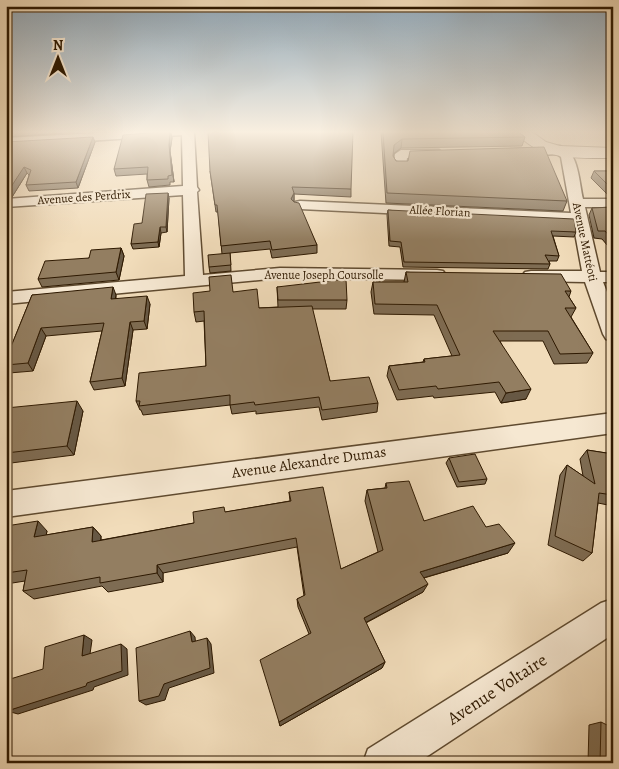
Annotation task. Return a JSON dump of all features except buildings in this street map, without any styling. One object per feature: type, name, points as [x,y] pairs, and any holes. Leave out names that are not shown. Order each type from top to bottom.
[{"type":"street","points":[[190,168],[194,280]]},
{"type":"street","name":"Avenue Mattéoti","points":[[569,168],[592,277],[613,334]]},
{"type":"street","name":"Avenue des Perdrix","points":[[6,203],[192,190]]},
{"type":"street","name":"Allée Florian","points":[[300,205],[578,211],[613,202]]},
{"type":"street","name":"Avenue Joseph Coursolle","points":[[6,298],[280,273],[455,275]]},
{"type":"street","points":[[513,276],[613,276]]},
{"type":"street","name":"Avenue Alexandre Dumas","points":[[6,504],[613,423]]},
{"type":"street","name":"Avenue Voltaire","points":[[382,763],[613,615]]}]
